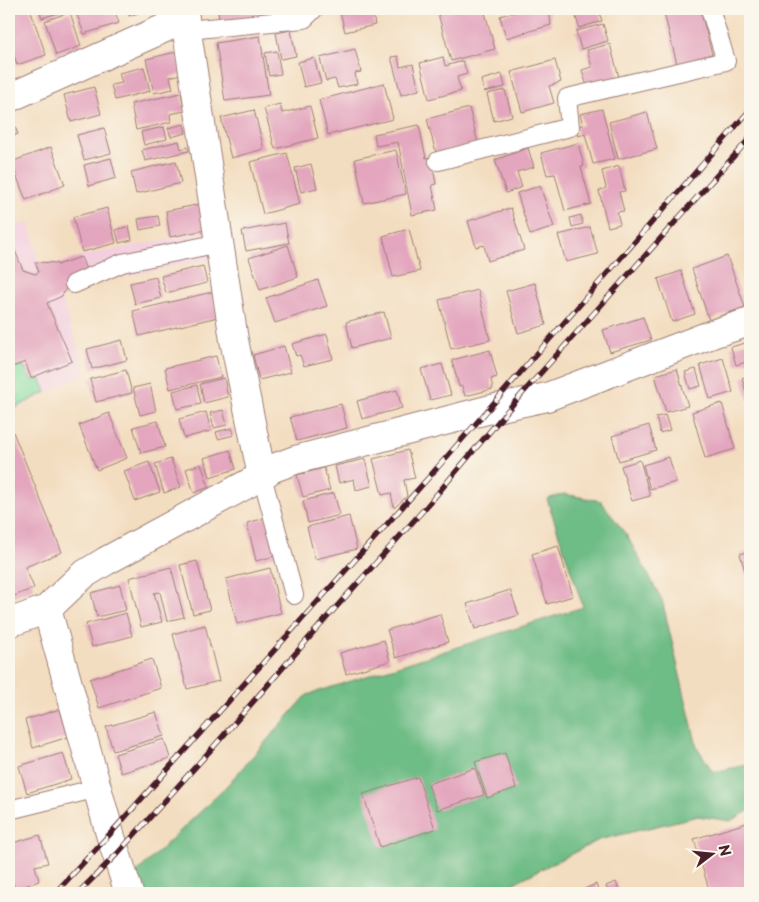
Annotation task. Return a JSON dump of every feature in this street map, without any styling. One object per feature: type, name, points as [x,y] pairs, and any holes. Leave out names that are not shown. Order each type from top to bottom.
[{"type":"street","points":[[9,98],[185,19],[234,340],[262,476]]},
{"type":"street","points":[[9,623],[47,608],[83,575],[277,466],[487,410],[547,398],[715,333],[750,322]]},
{"type":"street","points":[[47,608],[110,834],[129,893]]},
{"type":"lane","points":[[185,19],[304,19],[314,9]]},
{"type":"lane","points":[[438,161],[570,127],[567,98],[726,61],[710,9]]},
{"type":"lane","points":[[74,284],[122,263],[220,243]]},
{"type":"lane","points":[[262,476],[294,595]]},
{"type":"lane","points":[[9,810],[98,788]]},
{"type":"shaded area","points":[[30,222],[38,262],[58,263],[82,256],[206,232],[211,259],[112,279],[61,298],[86,373],[9,413],[9,228]]},
{"type":"green space","points":[[23,365],[31,380],[40,378],[46,392],[9,411],[9,366],[13,368]]},
{"type":"green space","points":[[564,494],[601,501],[627,536],[662,600],[697,747],[713,772],[746,765],[750,769],[750,810],[730,821],[698,816],[599,840],[494,893],[144,893],[136,873],[222,791],[307,695],[583,607],[547,499]]},
{"type":"building","points":[[9,9],[30,9],[46,55],[17,65],[9,40]]},
{"type":"building","points":[[39,9],[70,9],[42,18]]},
{"type":"building","points":[[75,9],[114,9],[119,23],[84,34]]},
{"type":"building","points":[[127,9],[150,9],[129,16]]},
{"type":"building","points":[[218,9],[263,9],[264,15],[219,21]]},
{"type":"building","points":[[355,9],[372,9],[375,25],[345,32],[340,12]]},
{"type":"building","points":[[484,9],[495,49],[451,61],[437,10]]},
{"type":"building","points":[[519,9],[549,9],[551,25],[506,38],[500,16],[519,11]]},
{"type":"building","points":[[574,9],[598,9],[602,21],[579,28]]},
{"type":"building","points":[[663,9],[700,9],[712,54],[677,64]]},
{"type":"building","points":[[70,12],[81,46],[56,55],[45,21]]},
{"type":"building","points":[[603,24],[608,41],[581,49],[576,31]]},
{"type":"building","points":[[291,30],[296,56],[281,59],[276,33]]},
{"type":"building","points":[[260,36],[269,95],[225,101],[216,43]]},
{"type":"building","points":[[610,44],[619,77],[587,86],[582,70],[592,67],[587,50]]},
{"type":"building","points":[[355,49],[361,72],[355,73],[357,84],[338,88],[335,79],[326,81],[320,58]]},
{"type":"building","points":[[277,51],[281,74],[269,76],[265,53]]},
{"type":"building","points":[[176,52],[181,74],[170,77],[173,89],[154,93],[146,59]]},
{"type":"building","points":[[398,56],[400,67],[413,64],[419,90],[401,95],[391,57]]},
{"type":"building","points":[[443,57],[445,66],[463,61],[467,74],[457,77],[461,91],[429,99],[420,63]]},
{"type":"building","points":[[314,58],[321,83],[304,87],[298,62]]},
{"type":"building","points":[[555,60],[561,82],[549,86],[554,103],[522,112],[511,72]]},
{"type":"building","points":[[144,67],[150,91],[115,100],[111,85],[122,83],[119,73]]},
{"type":"building","points":[[502,74],[505,87],[484,92],[481,80]]},
{"type":"building","points":[[384,83],[393,119],[328,135],[319,100]]},
{"type":"building","points":[[94,87],[101,114],[71,122],[64,95]]},
{"type":"building","points":[[505,90],[512,116],[494,121],[487,94]]},
{"type":"building","points":[[181,93],[185,111],[170,114],[171,122],[136,130],[131,104]]},
{"type":"building","points":[[280,104],[282,113],[310,106],[318,138],[275,149],[264,108]]},
{"type":"building","points":[[469,108],[478,143],[436,153],[427,119]]},
{"type":"building","points":[[602,109],[615,159],[593,164],[585,134],[578,136],[576,127],[583,125],[580,114]]},
{"type":"building","points":[[254,110],[264,149],[231,158],[221,118]]},
{"type":"building","points":[[647,112],[657,149],[618,159],[609,122]]},
{"type":"building","points":[[9,113],[18,134],[9,138]]},
{"type":"building","points":[[184,124],[186,133],[171,137],[168,128]]},
{"type":"building","points":[[419,125],[426,158],[431,157],[436,184],[432,185],[437,210],[412,215],[398,142],[376,146],[374,134]]},
{"type":"building","points":[[164,127],[167,139],[144,145],[141,132]]},
{"type":"building","points":[[104,128],[111,153],[84,160],[77,135]]},
{"type":"building","points":[[179,141],[181,149],[188,147],[189,151],[145,161],[142,150]]},
{"type":"building","points":[[578,143],[584,166],[581,167],[591,204],[565,211],[555,174],[547,175],[541,153]]},
{"type":"building","points":[[51,147],[65,185],[26,200],[11,162]]},
{"type":"building","points":[[528,148],[534,167],[517,172],[522,187],[506,193],[495,160]]},
{"type":"building","points":[[396,150],[406,194],[364,203],[355,159]]},
{"type":"building","points":[[287,153],[300,204],[263,214],[250,162]]},
{"type":"building","points":[[111,158],[116,178],[89,186],[84,165]]},
{"type":"building","points":[[176,161],[181,183],[136,194],[131,172]]},
{"type":"building","points":[[311,164],[317,188],[301,192],[295,168]]},
{"type":"building","points":[[619,166],[625,191],[619,192],[624,211],[617,212],[620,224],[608,227],[599,191],[606,188],[602,171]]},
{"type":"building","points":[[540,186],[554,227],[530,235],[517,193]]},
{"type":"building","points":[[201,204],[206,230],[170,237],[166,211]]},
{"type":"building","points":[[107,208],[116,243],[82,252],[73,217]]},
{"type":"building","points":[[511,208],[524,250],[488,261],[484,245],[476,247],[468,221]]},
{"type":"building","points":[[581,215],[583,224],[572,227],[570,218]]},
{"type":"building","points":[[158,216],[160,226],[140,230],[138,219]]},
{"type":"building","points":[[285,223],[289,243],[246,251],[242,231]]},
{"type":"building","points":[[129,226],[132,240],[119,243],[116,230]]},
{"type":"building","points":[[590,227],[598,254],[566,262],[558,235]]},
{"type":"building","points":[[409,229],[420,271],[393,277],[383,236]]},
{"type":"building","points":[[9,236],[23,270],[35,274],[39,272],[35,262],[57,263],[57,265],[81,257],[87,272],[71,277],[62,296],[47,303],[72,361],[31,378],[25,362],[15,366],[9,364]]},
{"type":"building","points":[[288,245],[298,277],[260,290],[249,258]]},
{"type":"building","points":[[727,256],[745,307],[709,320],[692,269]]},
{"type":"building","points":[[203,266],[207,283],[166,293],[161,276]]},
{"type":"building","points":[[681,271],[695,314],[672,322],[658,279]]},
{"type":"building","points":[[156,277],[161,298],[135,304],[130,283]]},
{"type":"building","points":[[318,280],[327,306],[275,323],[266,298]]},
{"type":"building","points":[[535,283],[546,325],[518,333],[506,291]]},
{"type":"building","points":[[478,290],[490,340],[451,349],[439,300]]},
{"type":"building","points":[[212,292],[218,317],[139,336],[133,311]]},
{"type":"building","points":[[384,312],[391,338],[352,348],[346,322]]},
{"type":"building","points":[[643,317],[651,340],[610,352],[603,330]]},
{"type":"building","points":[[327,334],[333,359],[304,366],[300,355],[296,356],[292,344]]},
{"type":"building","points":[[122,340],[127,360],[92,369],[87,349]]},
{"type":"building","points":[[749,342],[750,361],[736,365],[731,347]]},
{"type":"building","points":[[284,346],[291,372],[259,380],[253,355]]},
{"type":"building","points":[[490,350],[497,377],[491,379],[493,389],[465,396],[462,386],[459,387],[452,360]]},
{"type":"building","points":[[216,356],[221,377],[170,389],[165,368]]},
{"type":"building","points":[[723,358],[733,392],[710,399],[700,365]]},
{"type":"building","points":[[442,364],[451,395],[430,400],[421,369]]},
{"type":"building","points":[[677,369],[688,406],[666,412],[655,375]]},
{"type":"building","points":[[696,369],[701,386],[690,389],[685,372]]},
{"type":"building","points":[[126,370],[132,393],[96,402],[90,379]]},
{"type":"building","points":[[750,375],[750,400],[748,400],[742,378]]},
{"type":"building","points":[[224,378],[228,397],[204,403],[200,384]]},
{"type":"building","points":[[150,384],[156,411],[140,415],[133,388]]},
{"type":"building","points":[[197,385],[201,404],[177,409],[173,391]]},
{"type":"building","points":[[397,390],[402,408],[362,419],[357,401]]},
{"type":"building","points":[[722,403],[735,449],[705,458],[692,412]]},
{"type":"building","points":[[341,404],[347,428],[297,441],[290,417]]},
{"type":"building","points":[[223,410],[227,425],[214,428],[210,413]]},
{"type":"building","points":[[206,412],[211,431],[184,438],[179,419]]},
{"type":"building","points":[[109,413],[127,458],[97,470],[79,425]]},
{"type":"building","points":[[665,415],[670,430],[660,433],[656,417]]},
{"type":"building","points":[[158,421],[165,447],[141,453],[133,427]]},
{"type":"building","points":[[649,425],[656,450],[619,461],[612,436]]},
{"type":"building","points":[[232,428],[234,435],[218,439],[216,432]]},
{"type":"building","points":[[13,432],[62,552],[25,567],[34,588],[9,598],[9,434]]},
{"type":"building","points":[[230,450],[236,469],[210,477],[204,458]]},
{"type":"building","points":[[408,450],[415,478],[404,480],[407,496],[394,508],[391,493],[382,495],[373,459]]},
{"type":"building","points":[[669,457],[676,482],[650,489],[643,465]]},
{"type":"building","points":[[171,459],[181,487],[164,493],[155,464]]},
{"type":"building","points":[[365,459],[372,486],[356,490],[354,479],[339,483],[335,466]]},
{"type":"building","points":[[640,460],[650,496],[632,501],[621,466]]},
{"type":"building","points":[[149,462],[160,492],[135,501],[124,471]]},
{"type":"building","points":[[201,464],[209,487],[194,493],[186,469]]},
{"type":"building","points":[[324,468],[330,490],[303,497],[297,475]]},
{"type":"building","points":[[334,493],[340,515],[308,523],[303,501]]},
{"type":"building","points":[[349,516],[357,549],[315,559],[307,527]]},
{"type":"building","points":[[269,517],[279,555],[256,561],[247,523]]},
{"type":"building","points":[[558,546],[573,596],[547,604],[532,554]]},
{"type":"building","points":[[750,551],[750,588],[740,554]]},
{"type":"building","points":[[197,561],[210,610],[193,614],[180,565]]},
{"type":"building","points":[[171,567],[184,617],[167,621],[160,592],[154,593],[162,622],[141,627],[129,578]]},
{"type":"building","points":[[270,568],[281,613],[237,624],[226,579]]},
{"type":"building","points":[[120,585],[126,610],[97,617],[91,593]]},
{"type":"building","points":[[510,590],[519,615],[475,629],[467,604]]},
{"type":"building","points":[[126,613],[132,636],[92,647],[86,624]]},
{"type":"building","points":[[440,614],[448,642],[396,658],[387,630]]},
{"type":"building","points":[[205,625],[219,681],[187,689],[173,634]]},
{"type":"building","points":[[384,640],[390,661],[346,674],[340,653]]},
{"type":"building","points":[[152,659],[161,688],[99,708],[90,679]]},
{"type":"building","points":[[60,709],[68,737],[33,748],[25,720]]},
{"type":"building","points":[[156,712],[164,736],[113,751],[106,727]]},
{"type":"building","points":[[164,739],[170,758],[121,773],[115,754]]},
{"type":"building","points":[[63,753],[71,779],[27,793],[19,766]]},
{"type":"building","points":[[505,753],[516,788],[487,798],[475,762]]},
{"type":"building","points":[[475,768],[484,795],[437,810],[428,784]]},
{"type":"building","points":[[418,777],[435,829],[380,847],[363,794]]},
{"type":"building","points":[[750,822],[750,893],[710,893],[694,839]]},
{"type":"building","points":[[40,835],[48,863],[35,866],[39,881],[15,889],[9,869],[9,844]]},
{"type":"building","points":[[616,882],[620,893],[609,893],[606,886]]},
{"type":"building","points":[[596,884],[599,893],[575,893]]},
{"type":"railway","points":[[55,893],[430,476],[750,110]]},
{"type":"railway","points":[[78,893],[117,854],[216,744],[427,506],[513,404],[750,138]]}]
